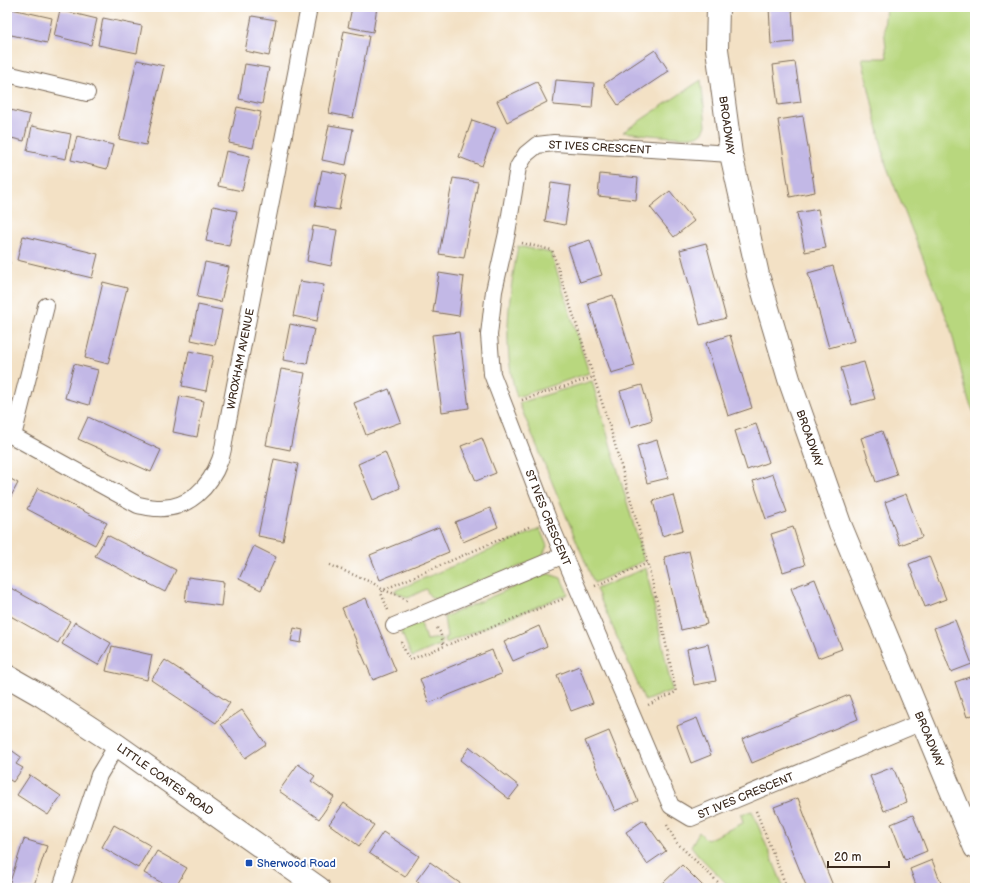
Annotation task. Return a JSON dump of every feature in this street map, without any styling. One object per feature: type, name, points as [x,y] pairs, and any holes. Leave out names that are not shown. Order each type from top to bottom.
[{"type":"street","name":"WROXHAM AVENUE","points":[[10,434],[138,505],[156,508],[176,507],[193,499],[210,481],[220,459],[225,436],[309,7]]},
{"type":"street","name":"BROADWAY","points":[[718,7],[717,49],[731,154],[758,275],[789,379],[840,524],[975,848]]},
{"type":"street","points":[[7,74],[86,93]]},
{"type":"street","name":"ST IVES CRESCENT","points":[[731,154],[554,143],[537,145],[526,154],[518,167],[494,291],[490,335],[492,374],[548,518],[671,806],[691,818],[922,722]]},
{"type":"street","points":[[10,434],[46,306]]},
{"type":"street","points":[[394,626],[564,555]]},
{"type":"street","name":"LITTLE COATES ROAD","points":[[7,676],[42,696],[117,745],[319,888]]},
{"type":"street","points":[[61,888],[99,775],[117,745]]},
{"type":"path","points":[[505,239],[552,250],[610,427],[648,563],[676,692],[631,712]]},
{"type":"path","points":[[504,405],[594,377]]},
{"type":"path","points":[[580,592],[648,563]]},
{"type":"path","points":[[330,565],[372,583],[383,590],[398,595],[427,612]]},
{"type":"path","points":[[750,793],[787,888]]},
{"type":"path","points":[[671,806],[661,810],[676,842],[724,888]]},
{"type":"green space","points":[[886,7],[975,7],[975,415],[968,399],[950,326],[886,165],[862,58],[887,58],[884,28]]},
{"type":"green space","points":[[701,80],[706,125],[704,131],[700,134],[694,137],[675,137],[623,132]]},
{"type":"green space","points":[[518,246],[551,253],[589,373],[517,397],[509,360],[508,322]]},
{"type":"green space","points":[[592,381],[644,561],[594,583],[519,403]]},
{"type":"green space","points":[[540,529],[547,546],[542,557],[441,599],[432,598],[426,589],[408,598],[394,591]]},
{"type":"green space","points":[[646,568],[672,690],[645,701],[596,589]]},
{"type":"green space","points":[[549,574],[561,578],[568,594],[446,643],[444,638],[447,637],[444,617],[542,575]]},
{"type":"green space","points":[[421,623],[426,640],[441,638],[442,644],[412,657],[400,629]]},
{"type":"green space","points":[[752,811],[784,888],[731,888],[691,846],[699,832],[707,840],[743,823],[741,814]]},
{"type":"building","points":[[352,7],[377,7],[373,32],[348,27]]},
{"type":"building","points":[[769,7],[792,7],[794,42],[771,44]]},
{"type":"building","points":[[7,8],[52,18],[47,43],[7,34]]},
{"type":"building","points":[[60,10],[97,19],[91,45],[54,36]]},
{"type":"building","points":[[252,16],[276,20],[269,56],[245,51]]},
{"type":"building","points":[[103,18],[142,26],[137,53],[98,45]]},
{"type":"building","points":[[344,31],[369,36],[353,118],[329,113]]},
{"type":"building","points":[[655,50],[669,71],[618,105],[604,84]]},
{"type":"building","points":[[137,60],[164,66],[146,145],[119,139]]},
{"type":"building","points":[[795,62],[801,102],[778,105],[773,65]]},
{"type":"building","points":[[245,64],[269,68],[262,104],[239,99]]},
{"type":"building","points":[[556,80],[594,83],[592,108],[553,105]]},
{"type":"building","points":[[537,82],[547,102],[507,122],[497,101]]},
{"type":"building","points":[[237,107],[261,112],[253,148],[229,143]]},
{"type":"building","points":[[7,109],[30,115],[24,141],[7,137]]},
{"type":"building","points":[[803,116],[815,192],[790,197],[778,120]]},
{"type":"building","points":[[472,120],[496,128],[482,166],[459,157]]},
{"type":"building","points":[[329,125],[353,129],[346,165],[322,160]]},
{"type":"building","points":[[32,126],[71,134],[66,159],[27,151]]},
{"type":"building","points":[[77,136],[113,145],[107,169],[71,160]]},
{"type":"building","points":[[226,151],[250,156],[242,191],[218,186]]},
{"type":"building","points":[[322,170],[346,175],[339,210],[315,206]]},
{"type":"building","points":[[600,174],[638,178],[636,200],[598,196]]},
{"type":"building","points":[[453,178],[478,182],[464,258],[439,254]]},
{"type":"building","points":[[551,183],[571,186],[565,225],[545,221]]},
{"type":"building","points":[[670,191],[694,221],[674,237],[650,207]]},
{"type":"building","points":[[213,206],[237,211],[229,246],[206,241]]},
{"type":"building","points":[[818,209],[826,248],[805,252],[797,213]]},
{"type":"building","points":[[313,226],[337,230],[331,266],[307,261]]},
{"type":"building","points":[[23,236],[98,254],[92,278],[17,260]]},
{"type":"building","points":[[590,240],[602,275],[580,282],[568,247]]},
{"type":"building","points":[[706,243],[726,318],[700,325],[680,250]]},
{"type":"building","points":[[7,261],[10,262],[8,273],[7,272]]},
{"type":"building","points":[[205,262],[229,267],[221,302],[197,297]]},
{"type":"building","points":[[833,266],[854,341],[829,348],[808,273]]},
{"type":"building","points":[[439,273],[464,277],[459,316],[433,312]]},
{"type":"building","points":[[300,281],[324,285],[317,321],[293,316]]},
{"type":"building","points":[[103,282],[127,288],[108,364],[85,358]]},
{"type":"building","points":[[613,295],[635,366],[611,373],[588,303]]},
{"type":"building","points":[[198,305],[222,310],[215,345],[191,340]]},
{"type":"building","points":[[290,324],[314,329],[307,364],[283,360]]},
{"type":"building","points":[[459,332],[469,408],[442,412],[432,335]]},
{"type":"building","points":[[730,335],[752,408],[728,416],[706,343]]},
{"type":"building","points":[[189,351],[213,356],[206,391],[182,386]]},
{"type":"building","points":[[864,362],[875,399],[852,405],[841,368]]},
{"type":"building","points":[[74,364],[98,370],[89,405],[65,398]]},
{"type":"building","points":[[281,369],[305,373],[290,450],[266,445]]},
{"type":"building","points":[[642,385],[652,420],[631,427],[620,391]]},
{"type":"building","points":[[389,389],[401,422],[366,435],[354,403]]},
{"type":"building","points":[[180,396],[204,401],[197,437],[173,432]]},
{"type":"building","points":[[88,417],[161,450],[151,472],[78,439]]},
{"type":"building","points":[[756,424],[769,462],[747,470],[735,431]]},
{"type":"building","points":[[882,431],[897,475],[876,482],[861,438]]},
{"type":"building","points":[[482,438],[496,473],[476,481],[461,446]]},
{"type":"building","points":[[657,440],[668,478],[647,483],[637,446]]},
{"type":"building","points":[[385,452],[400,488],[373,500],[358,464]]},
{"type":"building","points":[[274,459],[298,464],[283,541],[258,536]]},
{"type":"building","points":[[773,474],[787,512],[766,519],[753,481]]},
{"type":"building","points":[[7,477],[18,483],[7,504]]},
{"type":"building","points":[[38,488],[107,523],[95,545],[27,509]]},
{"type":"building","points":[[906,494],[922,537],[900,545],[885,502]]},
{"type":"building","points":[[673,495],[683,530],[662,536],[653,501]]},
{"type":"building","points":[[490,508],[498,527],[463,542],[455,522]]},
{"type":"building","points":[[439,527],[449,552],[380,580],[370,555]]},
{"type":"building","points":[[793,527],[805,565],[783,572],[771,534]]},
{"type":"building","points":[[107,535],[176,570],[165,592],[95,556]]},
{"type":"building","points":[[254,546],[276,557],[261,590],[239,579]]},
{"type":"building","points":[[689,551],[707,624],[681,630],[664,557]]},
{"type":"building","points":[[929,556],[946,599],[925,607],[909,564]]},
{"type":"building","points":[[188,577],[224,582],[221,606],[185,601]]},
{"type":"building","points":[[815,579],[842,649],[818,658],[791,588]]},
{"type":"building","points":[[7,586],[70,621],[58,643],[7,614]]},
{"type":"building","points":[[366,598],[396,671],[373,680],[342,608]]},
{"type":"building","points":[[955,620],[972,664],[951,672],[934,628]]},
{"type":"building","points":[[75,622],[111,643],[98,665],[62,644]]},
{"type":"building","points":[[539,626],[547,646],[513,661],[504,642]]},
{"type":"building","points":[[294,628],[303,630],[301,643],[291,641]]},
{"type":"building","points":[[708,644],[716,681],[694,685],[687,649]]},
{"type":"building","points":[[112,646],[152,655],[147,680],[106,671]]},
{"type":"building","points":[[492,650],[501,674],[429,703],[420,679]]},
{"type":"building","points":[[165,660],[230,703],[216,723],[151,680]]},
{"type":"building","points":[[579,666],[593,703],[571,711],[557,675]]},
{"type":"building","points":[[975,675],[975,714],[967,717],[955,682]]},
{"type":"building","points":[[849,695],[858,719],[752,763],[742,739]]},
{"type":"building","points":[[242,710],[266,744],[245,758],[221,724]]},
{"type":"building","points":[[697,718],[711,755],[691,763],[677,726]]},
{"type":"building","points":[[609,731],[638,801],[615,811],[585,741]]},
{"type":"building","points":[[7,747],[21,757],[16,764],[23,768],[13,782],[7,778]]},
{"type":"building","points":[[470,747],[519,786],[509,799],[460,760]]},
{"type":"building","points":[[298,764],[315,776],[311,781],[334,797],[319,819],[279,791]]},
{"type":"building","points":[[893,767],[907,802],[884,811],[870,776]]},
{"type":"building","points":[[30,775],[61,796],[48,815],[17,795]]},
{"type":"building","points":[[798,798],[834,888],[807,888],[774,807]]},
{"type":"building","points":[[344,803],[374,825],[359,846],[329,824]]},
{"type":"building","points":[[913,815],[927,851],[905,860],[891,824]]},
{"type":"building","points":[[644,820],[666,851],[647,864],[626,832]]},
{"type":"building","points":[[114,825],[151,846],[138,868],[102,847]]},
{"type":"building","points":[[383,832],[419,856],[405,877],[369,853]]},
{"type":"building","points":[[24,839],[47,846],[33,888],[8,888]]},
{"type":"building","points":[[157,851],[187,868],[175,888],[171,888],[144,873]]},
{"type":"building","points":[[932,860],[943,888],[917,888],[910,869]]},
{"type":"building","points":[[430,862],[467,888],[427,888],[416,881]]},
{"type":"building","points":[[682,865],[705,888],[668,888],[663,883]]},
{"type":"place","name":"Sherwood Road","points":[[249,863]]}]
